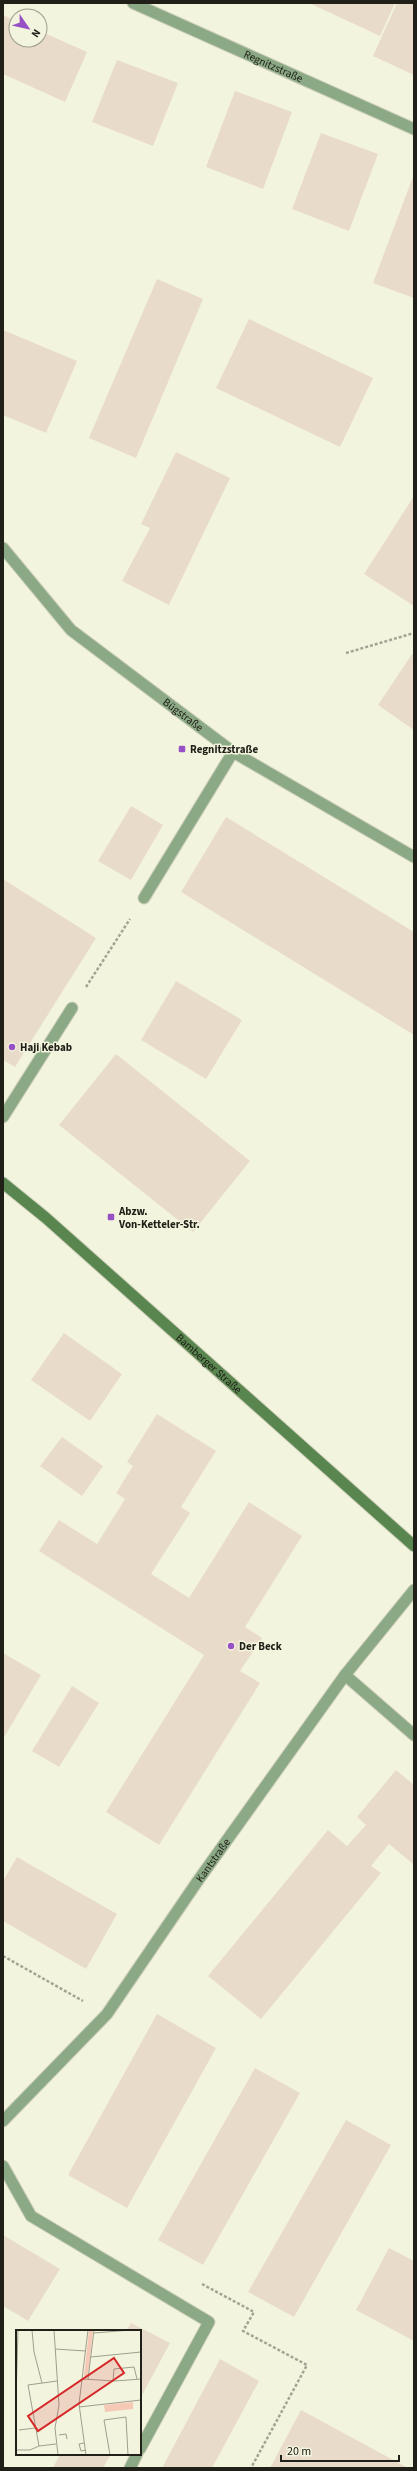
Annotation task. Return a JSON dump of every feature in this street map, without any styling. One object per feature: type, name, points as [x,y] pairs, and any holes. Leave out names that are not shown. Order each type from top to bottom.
[{"type":"main road","name":"Bamberger Straße","points":[[3,1183],[46,1218],[414,1546]]},
{"type":"street","name":"Regnitzstraße","points":[[133,3],[414,129]]},
{"type":"street","name":"Bügstraße","points":[[3,548],[71,630],[233,752],[414,857]]},
{"type":"street","points":[[144,898],[233,752]]},
{"type":"street","points":[[3,1117],[72,1008]]},
{"type":"street","name":"Kantstraße","points":[[3,2121],[107,2014],[197,1882],[345,1675],[414,1590]]},
{"type":"street","points":[[345,1675],[414,1735]]},
{"type":"street","points":[[3,2166],[31,2216],[209,2322],[141,2447]]},
{"type":"street","points":[[130,2468],[136,2455]]},
{"type":"path","points":[[346,652],[414,633]]},
{"type":"path","points":[[72,1008],[144,898]]},
{"type":"path","points":[[3,1956],[107,2014]]},
{"type":"building","points":[[309,3],[395,3],[380,36]]},
{"type":"building","points":[[397,3],[414,3],[414,75],[373,56]]},
{"type":"building","points":[[3,15],[8,17],[8,48],[48,48],[48,35],[87,52],[65,102],[3,74]]},
{"type":"building","points":[[117,60],[178,83],[153,146],[92,122]]},
{"type":"building","points":[[235,91],[292,112],[263,189],[206,167]]},
{"type":"building","points":[[321,133],[378,154],[349,231],[292,209]]},
{"type":"building","points":[[414,174],[414,298],[373,283]]},
{"type":"building","points":[[157,279],[203,299],[136,458],[89,438]]},
{"type":"building","points":[[249,319],[373,378],[340,447],[216,388]]},
{"type":"building","points":[[3,330],[77,361],[46,433],[3,415]]},
{"type":"building","points":[[176,452],[230,478],[169,605],[122,581],[150,528],[141,524]]},
{"type":"building","points":[[414,496],[414,606],[364,574]]},
{"type":"building","points":[[412,654],[414,656],[414,730],[378,705]]},
{"type":"building","points":[[131,806],[163,825],[131,880],[98,861]]},
{"type":"building","points":[[226,817],[414,932],[414,1035],[181,892]]},
{"type":"building","points":[[3,879],[96,938],[15,1067],[3,1060]]},
{"type":"building","points":[[176,981],[242,1020],[206,1079],[141,1040]]},
{"type":"building","points":[[116,1054],[250,1161],[193,1232],[59,1125]]},
{"type":"building","points":[[64,1333],[122,1374],[90,1421],[31,1380]]},
{"type":"building","points":[[157,1414],[216,1451],[181,1507],[190,1513],[151,1574],[189,1598],[249,1502],[302,1536],[245,1627],[262,1638],[240,1671],[260,1683],[159,1845],[106,1812],[204,1655],[39,1551],[59,1520],[97,1544],[125,1499],[116,1493],[133,1466],[127,1462]]},
{"type":"building","points":[[62,1437],[103,1466],[82,1496],[40,1466]]},
{"type":"building","points":[[3,1653],[41,1675],[3,1739]]},
{"type":"building","points":[[72,1686],[99,1703],[59,1767],[32,1751]]},
{"type":"building","points":[[396,1770],[414,1785],[414,1865],[389,1844],[371,1866],[381,1873],[261,2019],[208,1976],[328,1830],[347,1846],[366,1825],[357,1817]]},
{"type":"building","points":[[17,1857],[117,1914],[86,1969],[3,1921],[3,1881]]},
{"type":"building","points":[[157,2014],[216,2048],[127,2208],[68,2175]]},
{"type":"building","points":[[255,2068],[300,2093],[203,2265],[158,2240]]},
{"type":"building","points":[[346,2120],[391,2145],[294,2317],[248,2292]]},
{"type":"building","points":[[3,2235],[60,2269],[28,2321],[3,2306]]},
{"type":"building","points":[[389,2248],[414,2261],[414,2341],[356,2310]]},
{"type":"building","points":[[131,2323],[170,2343],[141,2397],[141,2330],[127,2330]]},
{"type":"building","points":[[220,2359],[259,2381],[212,2468],[162,2468]]},
{"type":"building","points":[[301,2410],[408,2468],[270,2468]]},
{"type":"building","points":[[60,2455],[110,2455],[103,2468],[53,2468]]},
{"type":"place","name":"Regnitzstraße","points":[[182,749]]},
{"type":"place","name":"Haji Kebab","points":[[12,1047]]},
{"type":"place","name":"Abzw. Von-Ketteler-Str.","points":[[111,1217]]},
{"type":"place","name":"Der Beck","points":[[231,1646]]}]
